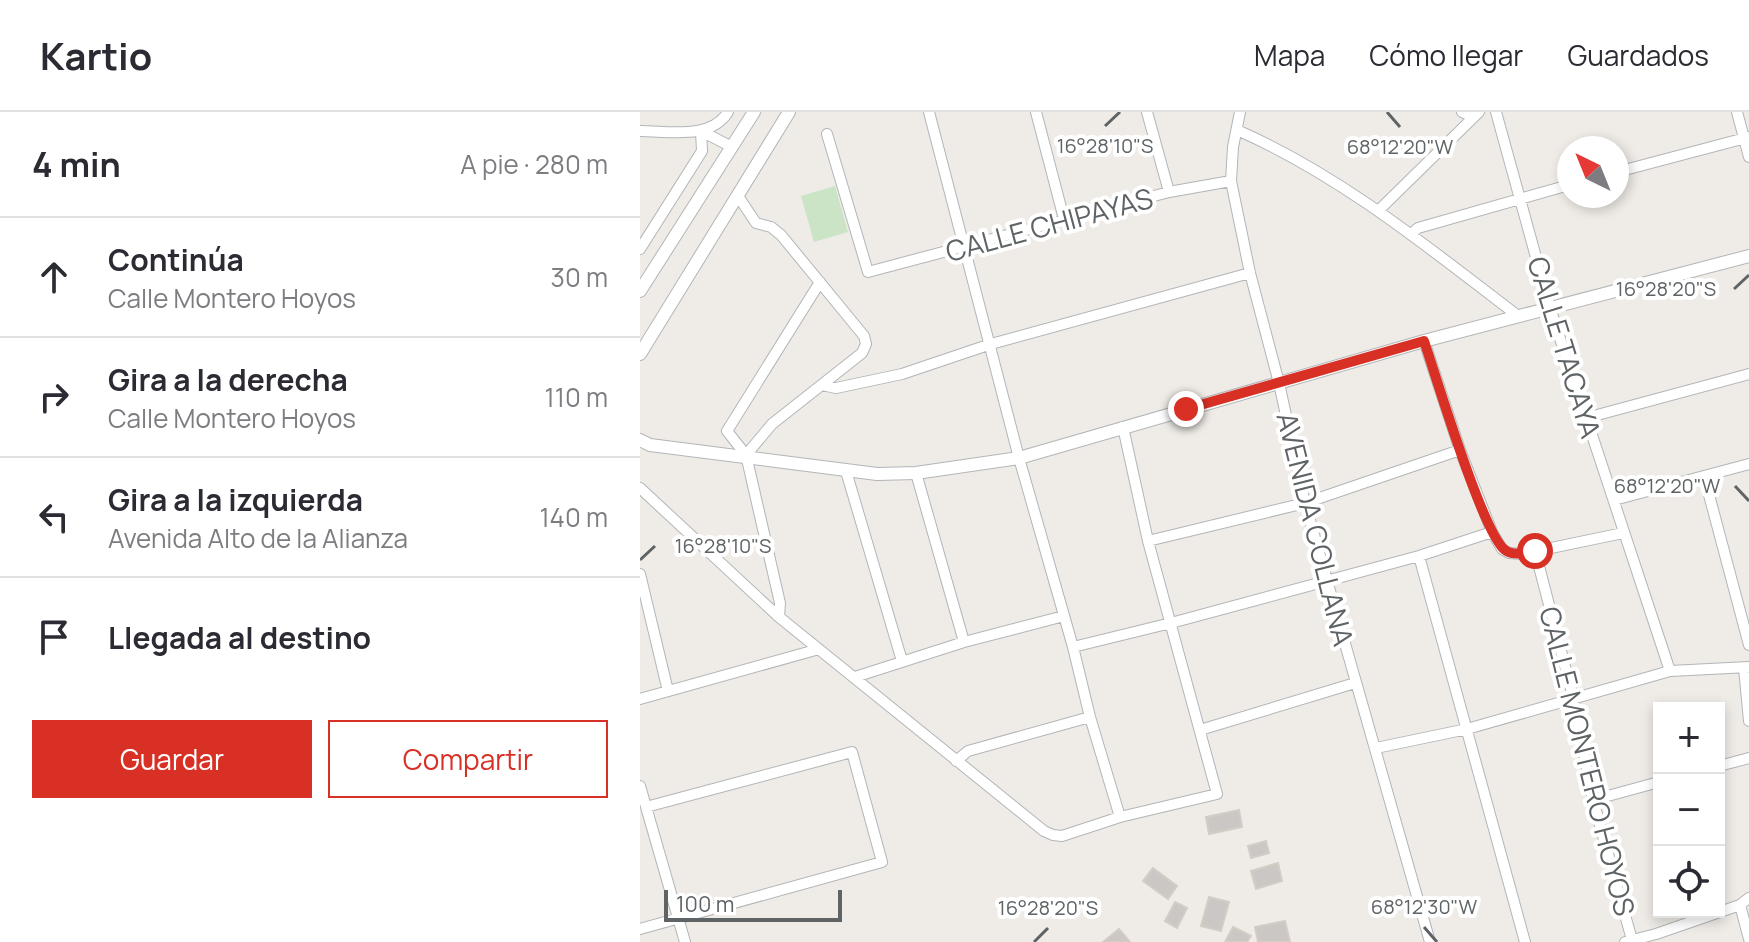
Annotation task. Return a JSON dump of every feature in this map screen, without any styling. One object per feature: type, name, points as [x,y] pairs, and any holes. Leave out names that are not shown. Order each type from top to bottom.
[{"type":"street","points":[[640,131],[701,131],[722,122],[728,112]]},
{"type":"street","points":[[640,291],[754,112]]},
{"type":"street","points":[[640,354],[789,112]]},
{"type":"street","points":[[929,112],[1019,458],[1120,817]]},
{"type":"street","points":[[1036,112],[1064,219]]},
{"type":"street","points":[[1147,112],[1169,192]]},
{"type":"street","name":"AVENIDA COLLANA","points":[[1240,112],[1233,147],[1231,181],[1250,273],[1279,383],[1305,503],[1430,942]]},
{"type":"street","points":[[1462,112],[1476,115]]},
{"type":"street","name":"CALLE TACAYA","points":[[1496,112],[1522,197],[1550,308],[1670,671]]},
{"type":"street","points":[[1737,112],[1749,157]]},
{"type":"street","points":[[1379,210],[1476,115]]},
{"type":"street","points":[[1237,130],[1280,149],[1379,210],[1518,316]]},
{"type":"street","points":[[701,131],[732,147]]},
{"type":"street","points":[[640,249],[702,151],[701,131]]},
{"type":"street","name":"CALLE CHIPAYAS","points":[[827,134],[868,272],[1169,192],[1231,181]]},
{"type":"street","points":[[1629,169],[1746,137]]},
{"type":"street","points":[[1411,234],[1418,228],[1557,188]]},
{"type":"street","points":[[738,196],[756,223],[771,227],[781,235],[864,336],[866,344],[862,353],[772,424],[746,455]]},
{"type":"street","points":[[640,440],[650,445],[746,455],[846,471],[916,473],[1019,458],[1424,341],[1749,256]]},
{"type":"street","points":[[822,385],[836,388],[902,374],[991,344],[1250,273]]},
{"type":"street","points":[[779,617],[780,603],[746,455],[727,431],[820,282]]},
{"type":"street","points":[[1424,341],[1460,450],[1492,532],[1502,549],[1509,553],[1535,551],[1623,533]]},
{"type":"street","points":[[1586,418],[1749,374]]},
{"type":"street","points":[[640,488],[779,617],[1050,834],[1062,836],[1120,817],[1217,794],[1148,541],[1123,427]]},
{"type":"street","points":[[1148,541],[1305,503],[1460,450]]},
{"type":"street","points":[[1614,500],[1749,464]]},
{"type":"street","points":[[846,471],[902,661]]},
{"type":"street","points":[[916,473],[964,642]]},
{"type":"street","points":[[1704,476],[1749,645]]},
{"type":"street","points":[[1073,647],[1419,556],[1492,532]]},
{"type":"street","name":"CALLE MONTERO HOYOS","points":[[1535,551],[1573,697],[1593,800],[1628,941]]},
{"type":"street","points":[[1419,556],[1525,942]]},
{"type":"street","points":[[640,574],[668,691]]},
{"type":"street","points":[[855,677],[964,642],[1064,616]]},
{"type":"street","points":[[640,699],[819,649]]},
{"type":"street","points":[[1376,748],[1467,729],[1670,671],[1747,668],[1749,721]]},
{"type":"street","points":[[1200,730],[1355,683]]},
{"type":"street","points":[[956,761],[968,751],[1090,717]]},
{"type":"street","points":[[640,929],[882,862],[852,752],[646,807]]},
{"type":"street","points":[[1725,764],[1749,758]]},
{"type":"street","points":[[1593,800],[1653,784]]},
{"type":"street","points":[[640,786],[685,942]]},
{"type":"street","points":[[1628,941],[1657,938],[1745,902],[1749,939]]},
{"type":"green space","points":[[835,186],[848,232],[814,242],[801,196]]},
{"type":"building","points":[[1239,810],[1242,827],[1209,834],[1206,817]]},
{"type":"building","points":[[1266,841],[1269,853],[1251,858],[1248,846]]},
{"type":"building","points":[[1278,863],[1282,881],[1256,889],[1251,871]]},
{"type":"building","points":[[1153,868],[1177,886],[1168,899],[1143,881]]},
{"type":"building","points":[[1209,897],[1229,902],[1221,931],[1201,926]]},
{"type":"building","points":[[1175,902],[1187,908],[1177,928],[1165,921]]},
{"type":"building","points":[[1285,921],[1290,942],[1258,942],[1255,927]]},
{"type":"building","points":[[1233,927],[1251,936],[1247,942],[1225,942]]},
{"type":"building","points":[[1119,929],[1130,942],[1103,942]]},
{"type":"route","points":[[1186,409],[1424,341],[1460,450],[1497,542],[1509,553],[1535,551]]}]
